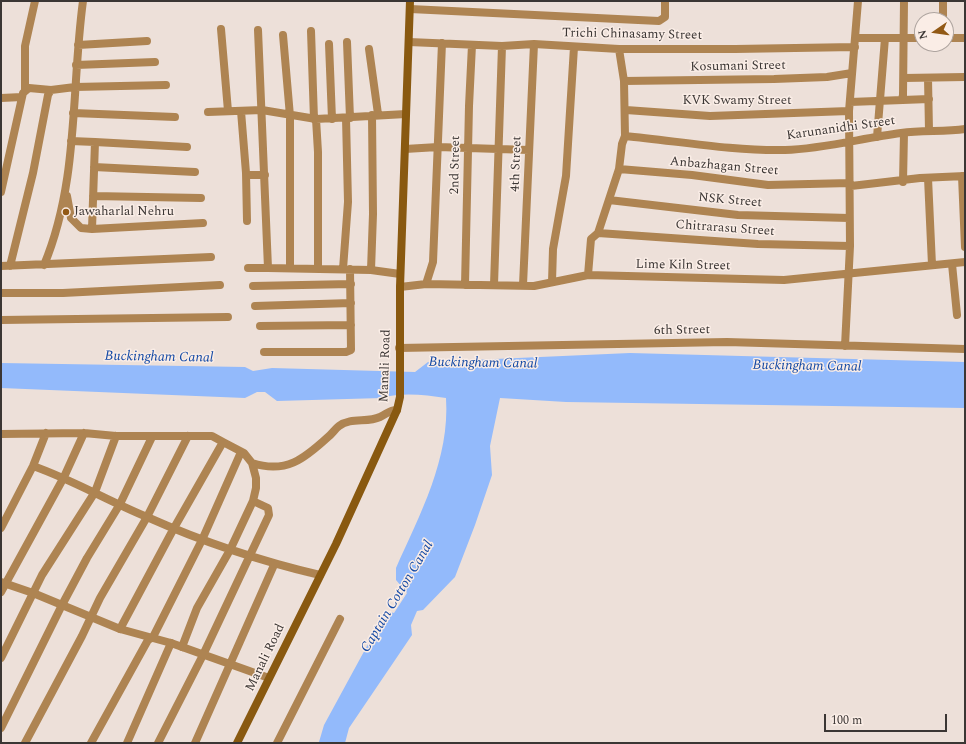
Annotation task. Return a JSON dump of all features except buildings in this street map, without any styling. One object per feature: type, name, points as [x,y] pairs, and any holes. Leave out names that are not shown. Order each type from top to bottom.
[{"type":"main road","name":"Manali Road","points":[[237,743],[336,544],[397,410],[400,397],[400,274],[410,5]]},
{"type":"street","points":[[1,192],[24,93],[25,46],[35,1]]},
{"type":"street","points":[[44,265],[55,239],[65,189],[71,141],[76,65],[83,1]]},
{"type":"street","points":[[410,5],[659,21],[664,17],[665,1]]},
{"type":"street","points":[[845,346],[850,246],[850,106],[858,1]]},
{"type":"street","points":[[902,99],[904,78],[904,1]]},
{"type":"street","points":[[943,1],[943,12]]},
{"type":"street","points":[[221,29],[228,111]]},
{"type":"street","points":[[258,30],[268,268]]},
{"type":"street","points":[[311,31],[318,152],[318,269]]},
{"type":"street","points":[[283,35],[290,116],[290,268]]},
{"type":"street","points":[[856,38],[914,38]]},
{"type":"street","points":[[877,137],[885,38]]},
{"type":"street","points":[[954,38],[965,38]]},
{"type":"street","points":[[78,45],[147,41]]},
{"type":"street","points":[[264,352],[349,352],[352,347],[351,284],[347,269],[347,42]]},
{"type":"street","name":"Trichi Chinasamy Street","points":[[409,42],[502,46],[534,44],[619,49],[855,47]]},
{"type":"street","points":[[426,284],[433,262],[442,43]]},
{"type":"street","points":[[329,44],[332,118]]},
{"type":"street","name":"4th Street","points":[[524,286],[534,44]]},
{"type":"street","name":"2nd Street","points":[[465,285],[472,45]]},
{"type":"street","points":[[494,285],[502,46]]},
{"type":"street","points":[[552,282],[553,249],[566,176],[574,46]]},
{"type":"street","points":[[369,49],[375,115],[371,270]]},
{"type":"street","points":[[588,276],[591,239],[598,233],[620,169],[622,144],[625,136],[626,110],[624,81],[619,49]]},
{"type":"street","points":[[76,65],[155,62]]},
{"type":"street","name":"Kosumani Street","points":[[624,81],[774,79],[827,77],[852,73]]},
{"type":"street","points":[[904,78],[965,77]]},
{"type":"street","points":[[928,78],[929,132]]},
{"type":"street","points":[[1,98],[24,93],[75,88],[166,85]]},
{"type":"street","points":[[10,266],[33,173],[48,95],[51,90]]},
{"type":"street","name":"KVK Swamy Street","points":[[626,110],[710,116],[850,106],[898,101],[902,99],[929,99]]},
{"type":"street","points":[[208,112],[262,110],[290,116],[315,119],[406,114]]},
{"type":"street","points":[[241,111],[246,173],[247,221]]},
{"type":"street","points":[[73,113],[175,117]]},
{"type":"street","name":"Karunanidhi Street","points":[[625,136],[682,141],[720,148],[786,150],[850,142],[904,133],[965,129]]},
{"type":"street","points":[[903,182],[904,133]]},
{"type":"street","points":[[71,141],[187,147]]},
{"type":"street","points":[[92,229],[95,142]]},
{"type":"street","points":[[405,149],[438,147],[529,150]]},
{"type":"street","points":[[94,167],[195,172]]},
{"type":"street","name":"Anbazhagan Street","points":[[620,169],[692,175],[768,185],[850,185],[964,176]]},
{"type":"street","points":[[246,173],[265,175]]},
{"type":"street","points":[[964,176],[965,247]]},
{"type":"street","points":[[928,178],[932,265]]},
{"type":"street","points":[[65,189],[72,218],[81,228],[92,229],[203,223]]},
{"type":"street","points":[[93,196],[200,198]]},
{"type":"street","name":"NSK Street","points":[[609,200],[738,215],[849,218]]},
{"type":"street","name":"Chitrarasu Street","points":[[598,233],[758,244],[850,246]]},
{"type":"street","points":[[1,266],[211,257]]},
{"type":"street","name":"Lime Kiln Street","points":[[400,287],[426,284],[524,286],[588,276],[784,280],[849,272],[965,262]]},
{"type":"street","points":[[952,264],[957,315]]},
{"type":"street","points":[[248,268],[347,269],[371,270],[400,274]]},
{"type":"street","points":[[253,286],[351,284]]},
{"type":"street","points":[[1,292],[63,293],[220,285]]},
{"type":"street","points":[[256,306],[351,304]]},
{"type":"street","points":[[1,320],[228,317]]},
{"type":"street","points":[[260,326],[351,325]]},
{"type":"street","name":"6th Street","points":[[399,348],[727,342],[965,349]]},
{"type":"street","points":[[252,463],[275,467],[296,462],[315,449],[337,427],[345,422],[370,420],[380,417],[390,410],[397,410]]},
{"type":"street","points":[[1,528],[33,466],[46,433]]},
{"type":"street","points":[[1,592],[4,583],[64,477],[84,433]]},
{"type":"street","points":[[1,435],[84,433],[152,437],[212,436],[244,453],[252,463],[256,478],[256,488],[253,501],[230,550],[196,608],[182,647]]},
{"type":"street","points":[[1,658],[42,575],[95,492],[116,436]]},
{"type":"street","points":[[25,743],[100,598],[147,517],[188,436]]},
{"type":"street","points":[[1,728],[62,605],[87,558],[120,504],[152,437]]},
{"type":"street","points":[[120,629],[174,528],[223,442]]},
{"type":"street","points":[[90,743],[148,640],[153,637],[202,540],[241,452]]},
{"type":"street","points":[[33,466],[64,477],[147,517],[202,540],[274,565],[320,575]]},
{"type":"street","points":[[158,743],[251,556],[270,511],[268,508],[253,501]]},
{"type":"street","points":[[195,743],[231,665],[274,565]]},
{"type":"street","points":[[4,583],[33,593],[120,629],[153,637],[269,678]]},
{"type":"street","points":[[277,743],[340,619]]},
{"type":"street","points":[[127,743],[171,643]]},
{"type":"water","name":"Buckingham Canal","points":[[630,353],[965,362],[965,408],[566,402],[500,398],[490,446],[492,475],[455,577],[423,610],[417,611],[411,625],[412,635],[349,728],[345,743],[319,742],[324,725],[386,611],[394,613],[407,593],[396,580],[396,568],[432,486],[443,443],[446,421],[446,398],[422,395],[397,395],[382,398],[277,401],[265,392],[257,392],[245,398],[1,388],[1,363],[245,367],[253,371],[272,368],[415,372],[428,362]]},
{"type":"place","name":"Jawaharlal Nehru","points":[[66,212]]},
{"type":"water label","name":"Captain Cotton Canal","points":[[398,597]]}]
